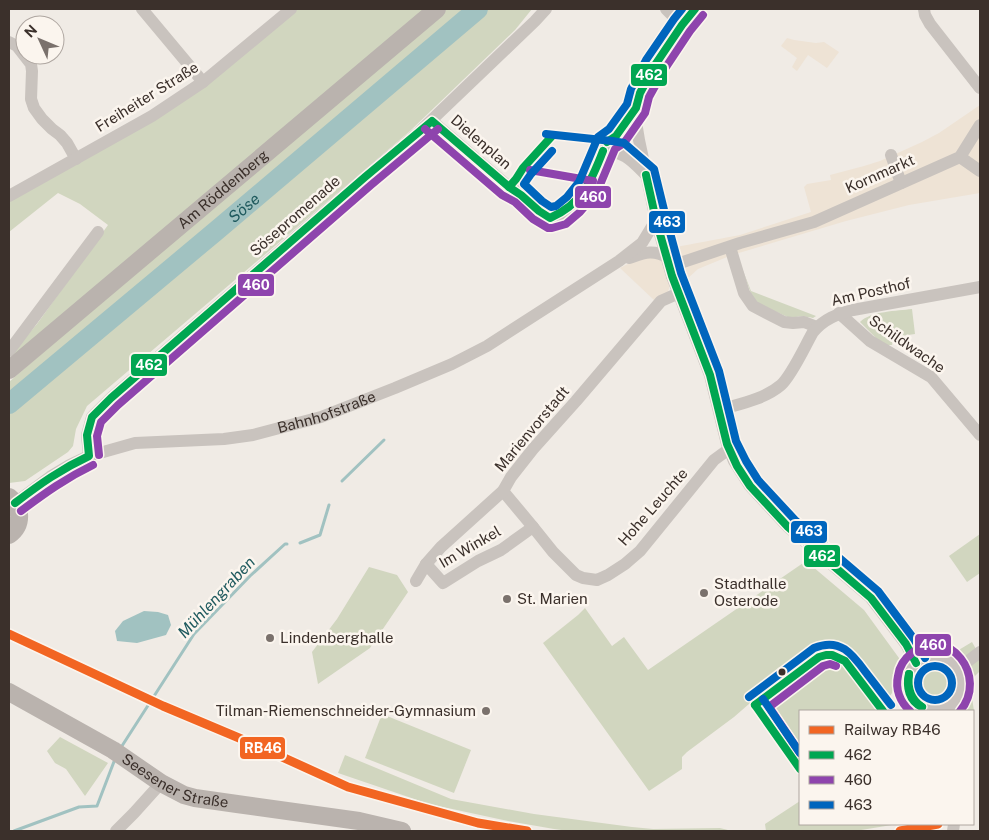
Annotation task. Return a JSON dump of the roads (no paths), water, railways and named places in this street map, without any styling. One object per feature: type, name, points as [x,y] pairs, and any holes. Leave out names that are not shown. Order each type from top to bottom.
[{"type":"main road","name":"Am Röddenberg","points":[[9,370],[437,9]]},
{"type":"main road","name":"Bahnhofstraße","points":[[9,535],[19,522],[18,508],[12,500]]},
{"type":"main road","name":"Seesener Straße","points":[[9,692],[112,750],[161,783],[195,798],[358,826],[402,831]]},
{"type":"street","points":[[144,9],[203,82]]},
{"type":"street","name":"Freiheiter Straße","points":[[9,196],[152,116],[203,82],[291,9]]},
{"type":"street","name":"Sösepromenade","points":[[89,456],[87,435],[92,417],[110,398],[432,121],[546,9]]},
{"type":"street","points":[[666,9],[682,25]]},
{"type":"street","points":[[695,9],[655,65],[640,93],[636,108],[636,122],[656,220],[672,276],[710,375],[729,449],[736,466],[744,477],[780,518],[871,598],[906,644],[916,663]]},
{"type":"street","points":[[924,9],[930,24],[980,88]]},
{"type":"street","points":[[9,42],[17,46],[31,64],[31,99],[34,108],[42,119],[60,135],[76,159]]},
{"type":"street","points":[[636,108],[616,136],[605,147],[621,154],[646,175]]},
{"type":"street","name":"Dielenplan","points":[[432,121],[509,187],[521,194],[542,215],[550,218],[560,215],[574,204],[588,186],[605,147]]},
{"type":"street","points":[[980,125],[960,157],[980,171]]},
{"type":"street","points":[[891,155],[901,183]]},
{"type":"street","name":"Kornmarkt","points":[[672,276],[680,263],[814,222],[960,157]]},
{"type":"street","points":[[619,261],[642,244],[656,220]]},
{"type":"street","points":[[9,351],[98,232]]},
{"type":"street","points":[[730,247],[744,293],[753,306],[784,322],[804,322],[818,326]]},
{"type":"street","points":[[619,261],[645,252],[660,253],[667,257]]},
{"type":"street","name":"Bahnhofstraße","points":[[12,500],[70,465],[89,456],[135,443],[224,439],[253,435],[321,417],[395,388],[452,364],[487,346],[619,261]]},
{"type":"street","name":"Am Posthof","points":[[719,410],[764,396],[780,386],[788,377],[813,332],[827,319],[840,313],[980,287]]},
{"type":"street","name":"Marienvorstadt","points":[[597,580],[576,575],[553,552],[503,491],[533,449],[661,301],[679,293]]},
{"type":"street","name":"Schildwache","points":[[840,313],[870,341],[931,377],[976,430]]},
{"type":"street","name":"Hohe Leuchte","points":[[597,580],[608,576],[640,551],[714,460],[729,449]]},
{"type":"street","points":[[416,581],[426,564],[441,547],[503,491]]},
{"type":"street","name":"Im Winkel","points":[[426,564],[443,583],[478,561],[501,550],[533,527]]},
{"type":"street","points":[[959,668],[980,652]]},
{"type":"street","points":[[928,710],[918,705],[910,696],[907,681],[916,663],[923,658],[938,655],[946,657],[953,662],[963,676],[961,695],[956,707],[942,710]]},
{"type":"street","points":[[116,831],[161,783]]},
{"type":"water","points":[[144,611],[168,615],[171,625],[166,635],[137,643],[117,641],[115,631],[123,621]]},
{"type":"waterway","name":"Söse","points":[[9,404],[478,9]]},
{"type":"waterway","name":"Mühlengraben","points":[[342,481],[384,440]]},
{"type":"waterway","name":"Mühlengraben","points":[[300,543],[320,535],[329,505]]},
{"type":"waterway","name":"Mühlengraben","points":[[120,749],[194,634],[250,576],[287,544]]},
{"type":"waterway","name":"Mühlengraben","points":[[14,831],[79,807],[97,806],[115,759]]},
{"type":"rail line","name":"RB46","points":[[9,634],[163,706],[348,787],[478,823],[527,831]]},
{"type":"rail line","name":"RB46","points":[[900,831],[933,825]]},
{"type":"place","name":"Stadthalle Osterode","points":[[704,593]]},
{"type":"place","name":"St. Marien","points":[[507,599]]},
{"type":"place","name":"Lindenberghalle","points":[[270,638]]},
{"type":"place","name":"Tilman-Riemenschneider-Gymnasium","points":[[486,711]]}]
